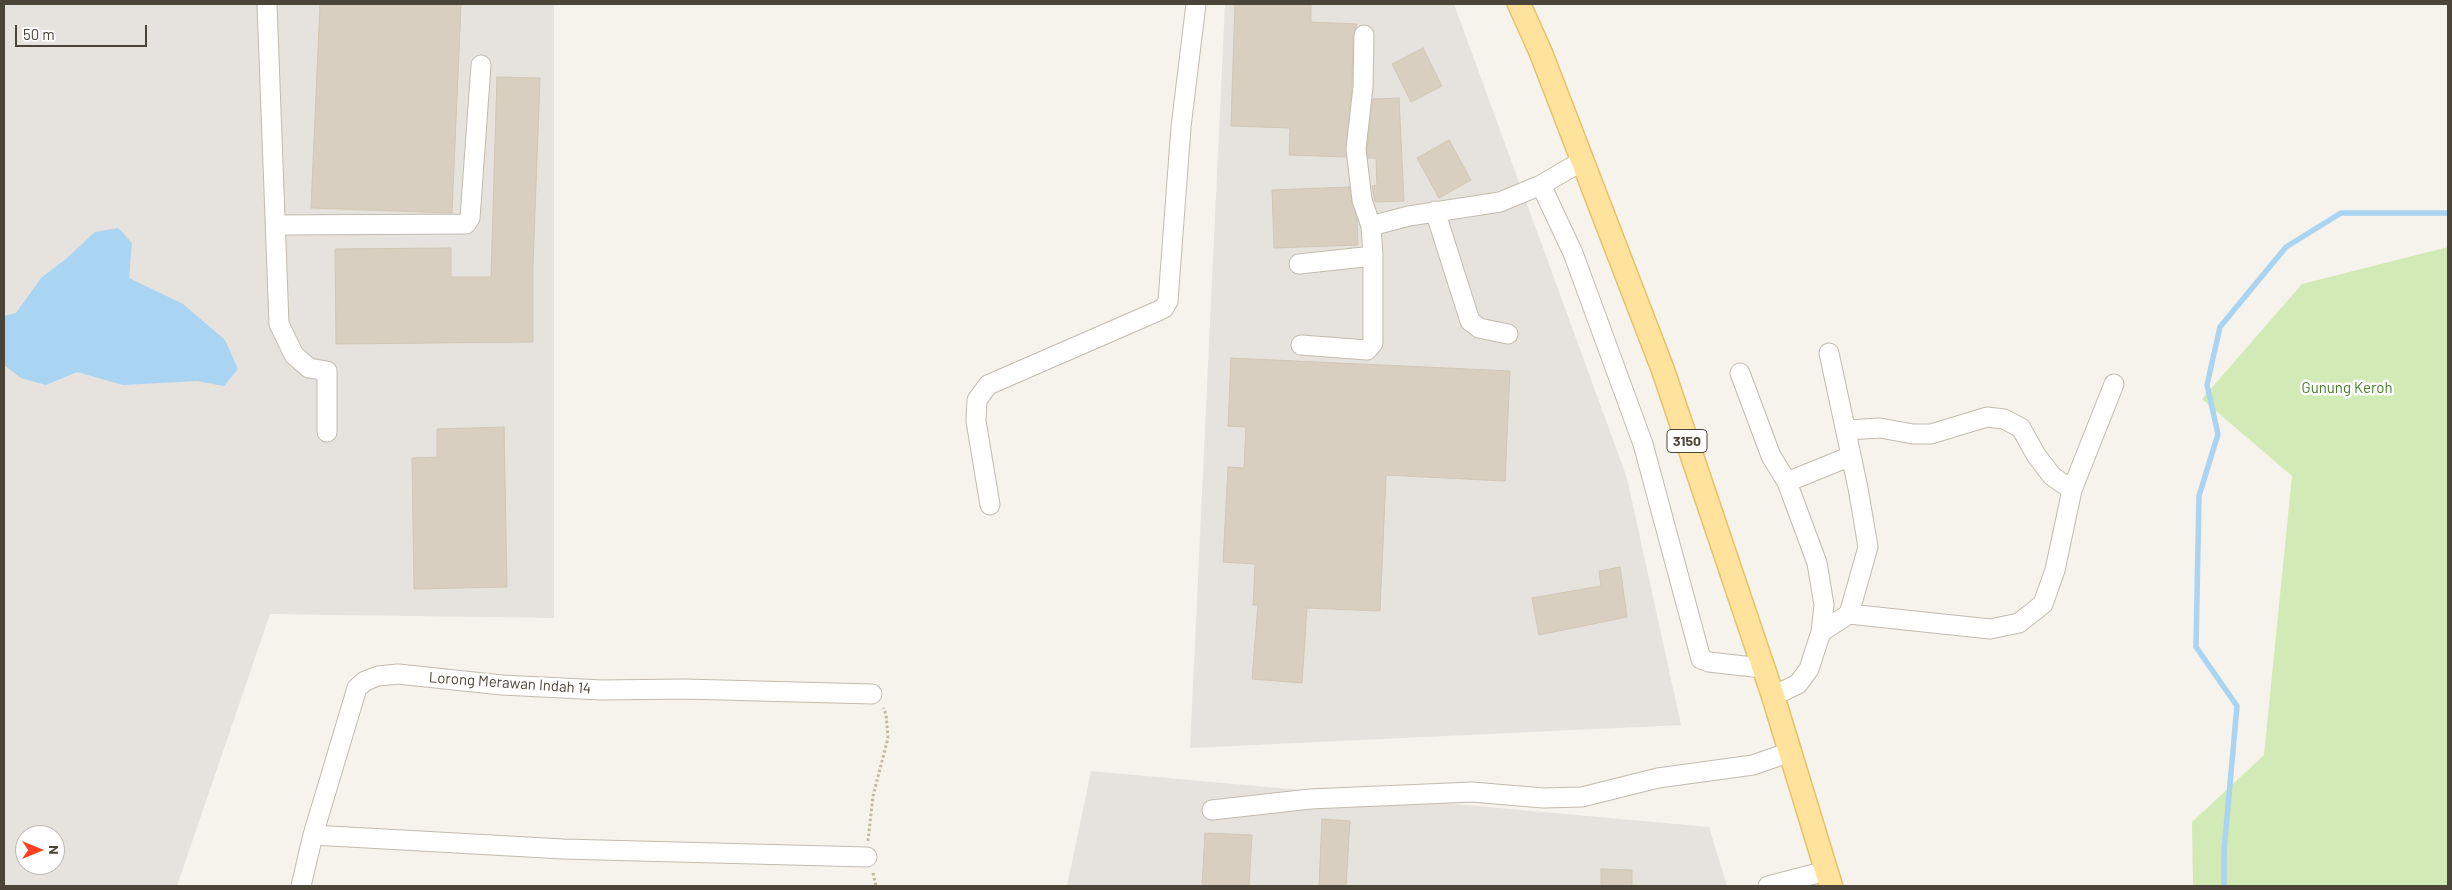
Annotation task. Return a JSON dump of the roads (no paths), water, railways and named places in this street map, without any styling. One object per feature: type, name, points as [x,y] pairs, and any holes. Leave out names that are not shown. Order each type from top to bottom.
[{"type":"main road","name":"3150","points":[[1519,4],[1541,53],[1664,370],[1762,668],[1773,696],[1829,878]]},
{"type":"street","points":[[267,4],[277,225],[279,324],[294,355],[309,368],[327,371],[328,432]]},
{"type":"street","points":[[990,505],[976,421],[977,400],[988,384],[1158,311],[1164,308],[1168,301],[1181,127],[1196,4]]},
{"type":"street","points":[[1301,345],[1367,350],[1373,343],[1372,226],[1362,200],[1356,148],[1363,87],[1364,35]]},
{"type":"street","points":[[277,225],[466,224],[470,218],[480,65]]},
{"type":"street","points":[[1372,226],[1435,211],[1500,202],[1541,185],[1582,161]]},
{"type":"street","points":[[1541,185],[1572,253],[1642,444],[1700,659],[1709,662],[1762,668]]},
{"type":"street","points":[[1435,211],[1470,321],[1479,328],[1508,334]]},
{"type":"street","points":[[1299,264],[1373,256]]},
{"type":"street","points":[[1829,353],[1868,547],[1849,614]]},
{"type":"street","points":[[1740,373],[1772,456],[1787,482],[1816,563],[1824,605],[1821,632],[1809,669],[1798,684],[1773,696]]},
{"type":"street","points":[[1821,632],[1849,614],[1990,628],[2019,623],[2043,604],[2055,570],[2072,490],[2114,384]]},
{"type":"street","points":[[1846,430],[1880,428],[1913,434],[1931,434],[1987,417],[2004,419],[2021,428],[2036,455],[2052,476],[2072,490]]},
{"type":"street","points":[[1787,482],[1851,456]]},
{"type":"street","name":"Lorong Merawan Indah 14","points":[[301,886],[313,835],[358,688],[365,680],[378,676],[398,674],[502,685],[602,690],[693,689],[872,694]]},
{"type":"street","points":[[1212,810],[1310,799],[1472,792],[1543,798],[1582,797],[1658,778],[1753,765],[1790,752]]},
{"type":"street","points":[[313,835],[563,849],[867,857]]},
{"type":"street","points":[[1768,886],[1829,878]]},
{"type":"water","points":[[118,228],[132,243],[129,278],[183,304],[225,340],[238,369],[224,386],[197,381],[123,385],[77,372],[46,385],[21,378],[4,365],[4,316],[16,313],[41,278],[66,259],[95,232]]},
{"type":"waterway","points":[[2224,886],[2224,851],[2237,706],[2196,647],[2199,496],[2218,434],[2207,385],[2220,327],[2286,247],[2341,213],[2448,213]]},
{"type":"park label","name":"Gunung Keroh","points":[[2347,388]]}]
